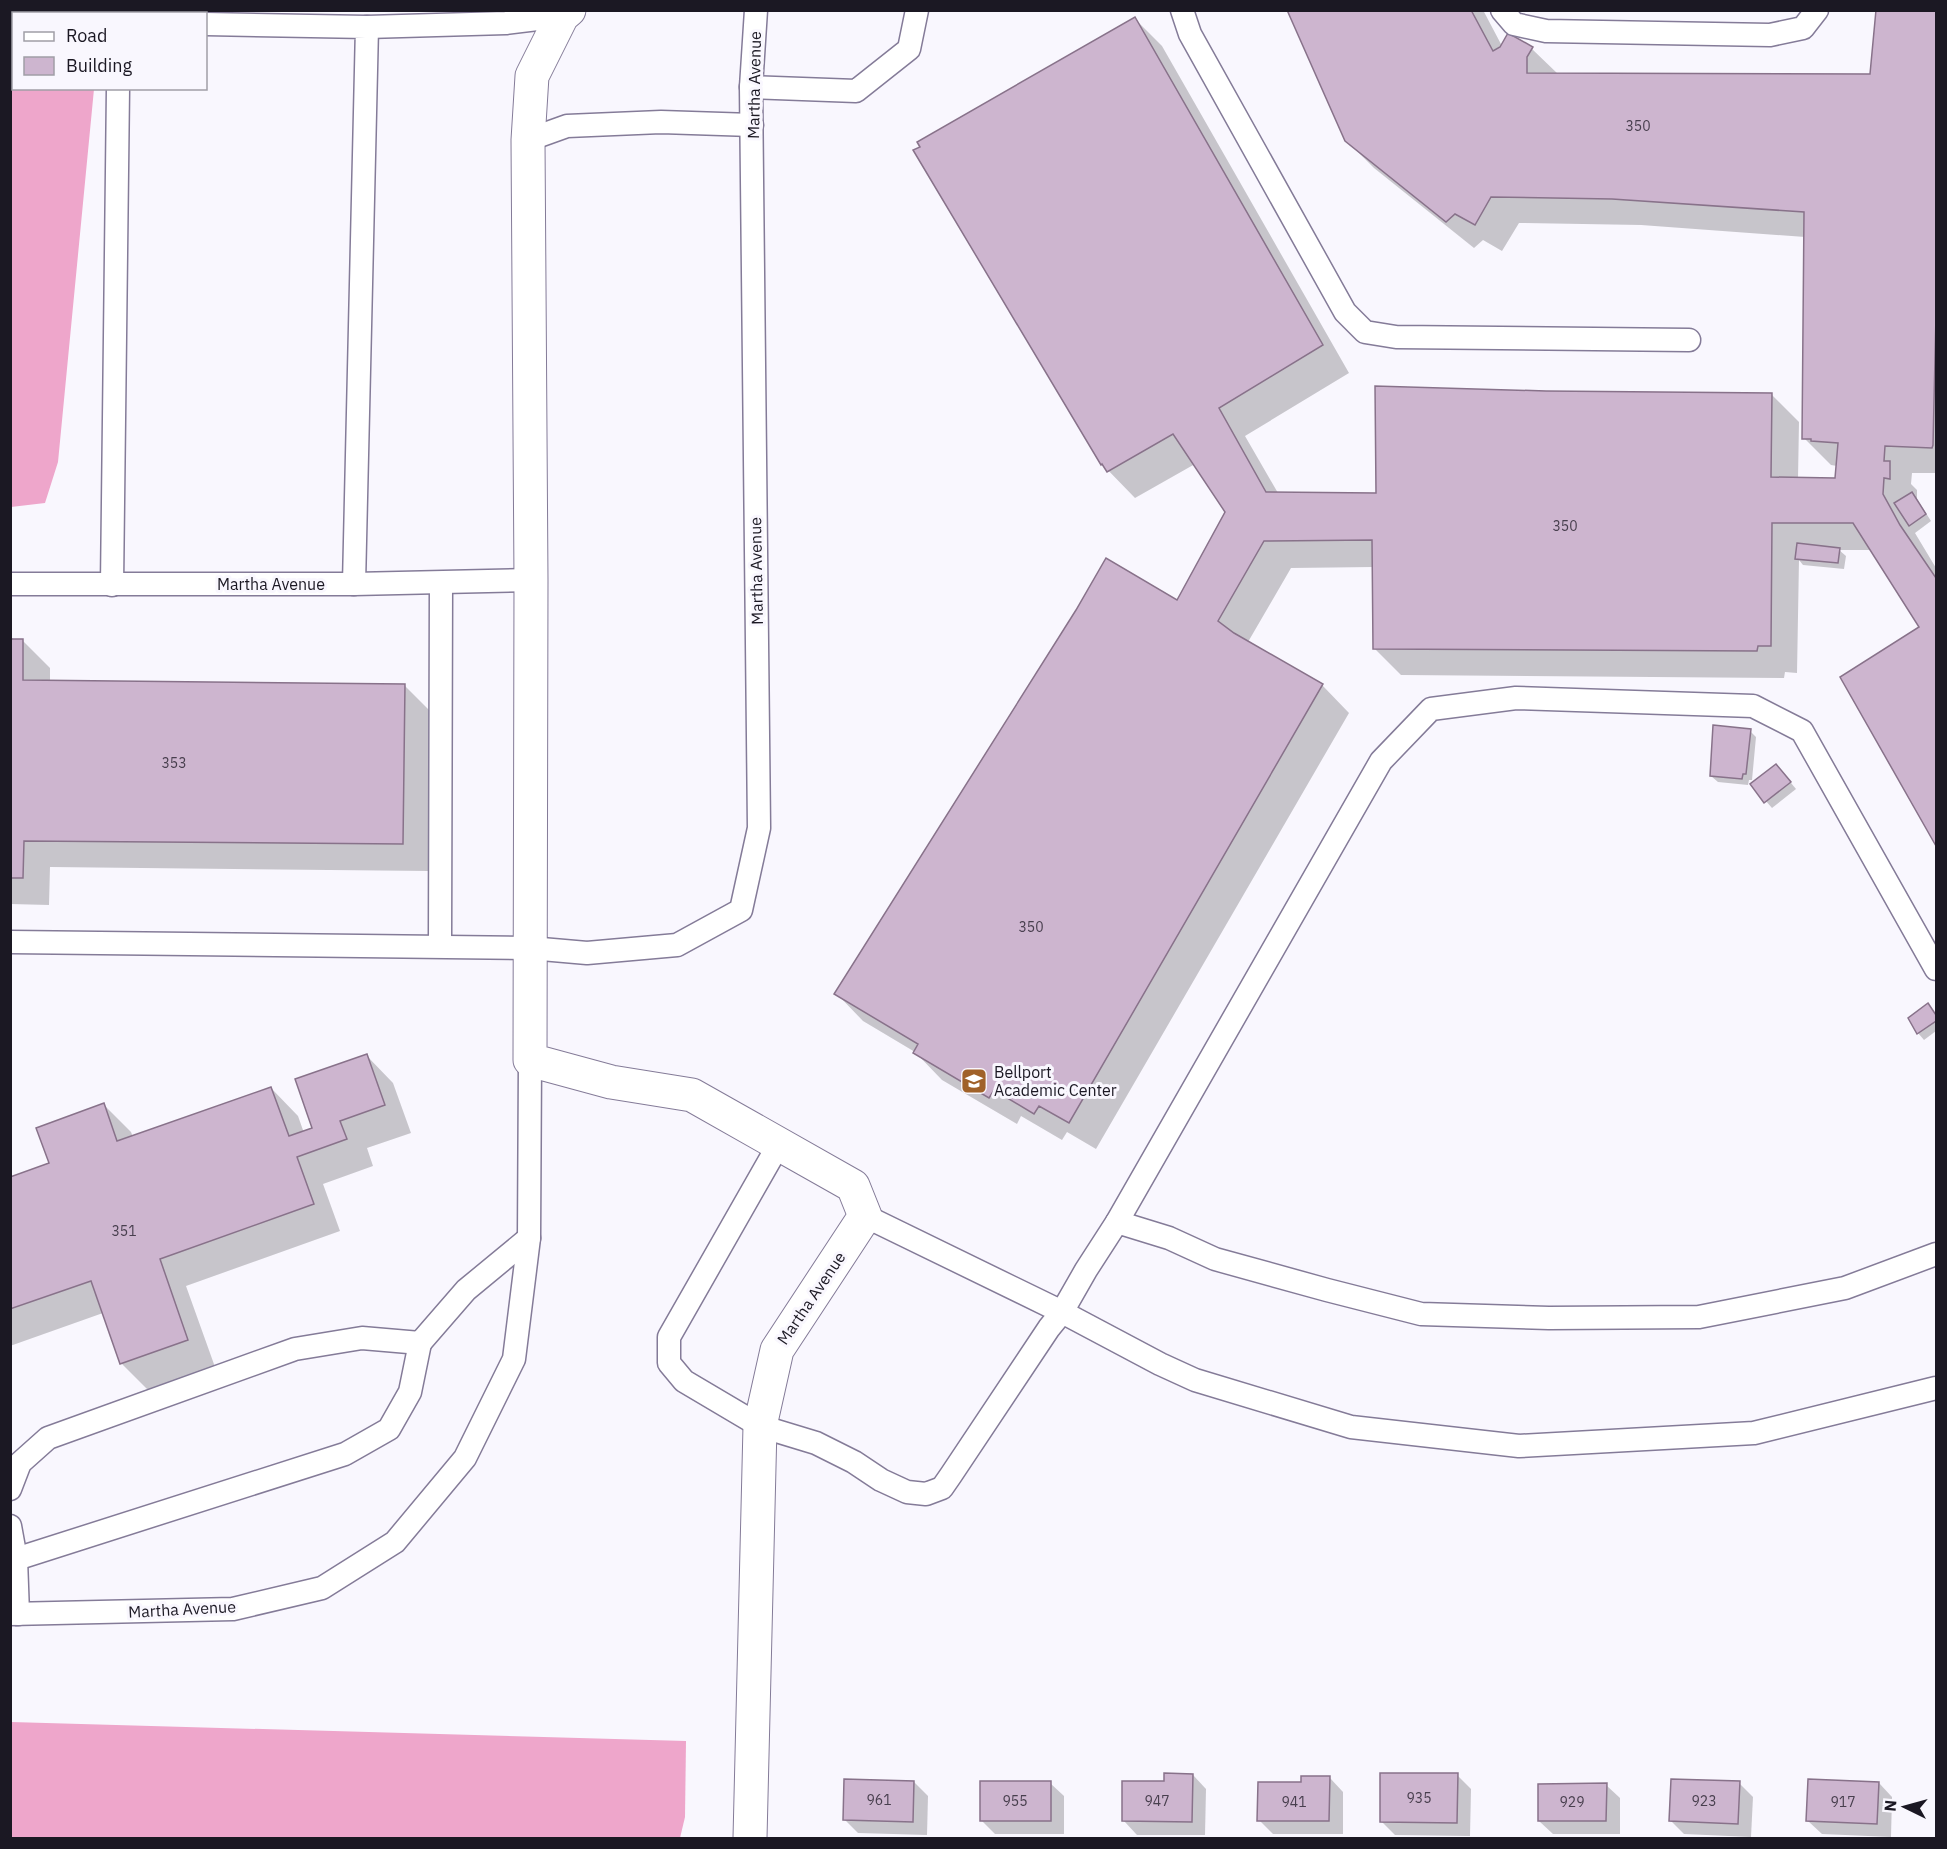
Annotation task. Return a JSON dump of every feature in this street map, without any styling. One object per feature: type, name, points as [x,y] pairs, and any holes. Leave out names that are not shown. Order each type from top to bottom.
[{"type":"street","name":"Martha Avenue","points":[[530,1060],[531,580],[528,140],[532,76],[565,13]]},
{"type":"street","points":[[530,1060],[611,1082],[692,1095],[853,1186],[864,1216]]},
{"type":"street","name":"Martha Avenue","points":[[750,1839],[760,1425],[777,1350],[864,1216]]},
{"type":"lane","name":"Martha Avenue","points":[[530,948],[587,953],[677,945],[741,910],[759,828],[752,125],[756,10]]},
{"type":"lane","points":[[752,87],[856,91],[909,49],[917,10]]},
{"type":"lane","points":[[1182,10],[1190,34],[1344,312],[1365,332],[1396,337],[1689,340]]},
{"type":"lane","points":[[1502,10],[1514,24],[1546,31],[1770,36],[1803,28],[1817,10]]},
{"type":"lane","points":[[207,24],[367,27],[506,23],[565,13]]},
{"type":"lane","points":[[354,584],[367,27]]},
{"type":"lane","points":[[112,585],[118,90]]},
{"type":"lane","points":[[528,140],[567,126],[661,122],[752,125]]},
{"type":"lane","name":"Martha Avenue","points":[[10,584],[354,584],[531,580]]},
{"type":"lane","points":[[440,946],[441,583]]},
{"type":"lane","points":[[779,1144],[669,1337],[669,1363],[684,1381],[760,1425],[816,1443],[907,1492],[926,1494],[942,1488],[1042,1338],[1062,1312],[1117,1222],[1380,761],[1431,709],[1516,698],[1753,706],[1802,731],[1936,969]]},
{"type":"lane","points":[[10,942],[530,948]]},
{"type":"lane","name":"Martha Avenue","points":[[14,1614],[233,1609],[322,1588],[395,1542],[465,1458],[514,1359],[529,1239],[530,1060]]},
{"type":"lane","points":[[864,1216],[1062,1312],[1195,1380],[1351,1427],[1519,1446],[1754,1433],[1936,1388]]},
{"type":"lane","points":[[1117,1222],[1169,1238],[1215,1259],[1421,1314],[1549,1318],[1699,1317],[1845,1288],[1936,1254]]},
{"type":"lane","points":[[16,1559],[345,1454],[389,1429],[410,1392],[420,1343],[466,1290],[529,1239]]},
{"type":"lane","points":[[10,1489],[20,1463],[48,1438],[295,1349],[362,1338],[420,1343]]},
{"type":"lane","points":[[10,1526],[16,1559],[14,1614]]},
{"type":"shaded area","points":[[10,11],[101,11],[12,12],[12,90],[94,90],[58,462],[45,503],[11,507]]},
{"type":"shaded area","points":[[11,1722],[686,1741],[685,1817],[680,1838],[11,1838]]},
{"type":"building","points":[[1287,10],[1471,10],[1493,51],[1500,47],[1508,33],[1533,47],[1527,57],[1527,73],[1870,74],[1876,10],[1936,10],[1936,315],[1933,445],[1932,448],[1885,446],[1884,461],[1890,461],[1890,479],[1884,478],[1883,494],[1900,525],[1936,578],[1936,846],[1840,677],[1919,627],[1853,523],[1772,523],[1771,646],[1758,646],[1757,651],[1373,649],[1372,540],[1264,541],[1218,621],[1234,633],[1323,684],[1069,1123],[1039,1106],[1034,1114],[994,1090],[989,1098],[913,1053],[918,1044],[834,994],[1076,610],[1106,558],[1177,600],[1225,512],[1173,434],[1107,472],[1101,465],[913,150],[920,147],[917,142],[1135,17],[1323,345],[1219,408],[1266,492],[1376,493],[1375,386],[1546,391],[1772,393],[1771,477],[1835,478],[1838,443],[1802,439],[1804,212],[1612,199],[1491,197],[1475,225],[1455,214],[1446,222],[1345,141]]},
{"type":"building","points":[[1912,492],[1926,514],[1909,526],[1894,503]]},
{"type":"building","points":[[1797,543],[1840,548],[1838,563],[1795,559]]},
{"type":"building","points":[[10,639],[23,639],[23,680],[405,684],[403,844],[24,841],[23,878],[10,878]]},
{"type":"building","points":[[1713,725],[1751,729],[1746,774],[1743,774],[1742,779],[1710,776]]},
{"type":"building","points":[[1776,764],[1791,782],[1764,803],[1750,784]]},
{"type":"building","points":[[1928,1003],[1936,1015],[1936,1021],[1917,1034],[1908,1018]]},
{"type":"building","points":[[367,1054],[385,1105],[340,1121],[347,1139],[297,1157],[314,1204],[160,1259],[188,1340],[120,1364],[91,1281],[10,1309],[10,1177],[49,1163],[36,1128],[104,1103],[117,1141],[271,1087],[289,1136],[312,1128],[295,1079]]},
{"type":"building","points":[[1164,1773],[1193,1774],[1192,1822],[1122,1821],[1122,1781],[1164,1781]]},
{"type":"building","points":[[1380,1773],[1458,1773],[1457,1823],[1380,1822]]},
{"type":"building","points":[[1301,1776],[1330,1776],[1329,1821],[1257,1821],[1258,1782],[1301,1782]]},
{"type":"building","points":[[844,1779],[914,1781],[913,1822],[843,1820]]},
{"type":"building","points":[[1671,1779],[1740,1781],[1738,1824],[1669,1821]]},
{"type":"building","points":[[1808,1779],[1879,1782],[1877,1824],[1806,1821]]},
{"type":"building","points":[[980,1781],[1051,1781],[1051,1821],[980,1821]]},
{"type":"building","points":[[1607,1783],[1606,1821],[1538,1821],[1538,1784]]},
{"type":"place","name":"Bellport Academic Center","points":[[974,1081]]}]
